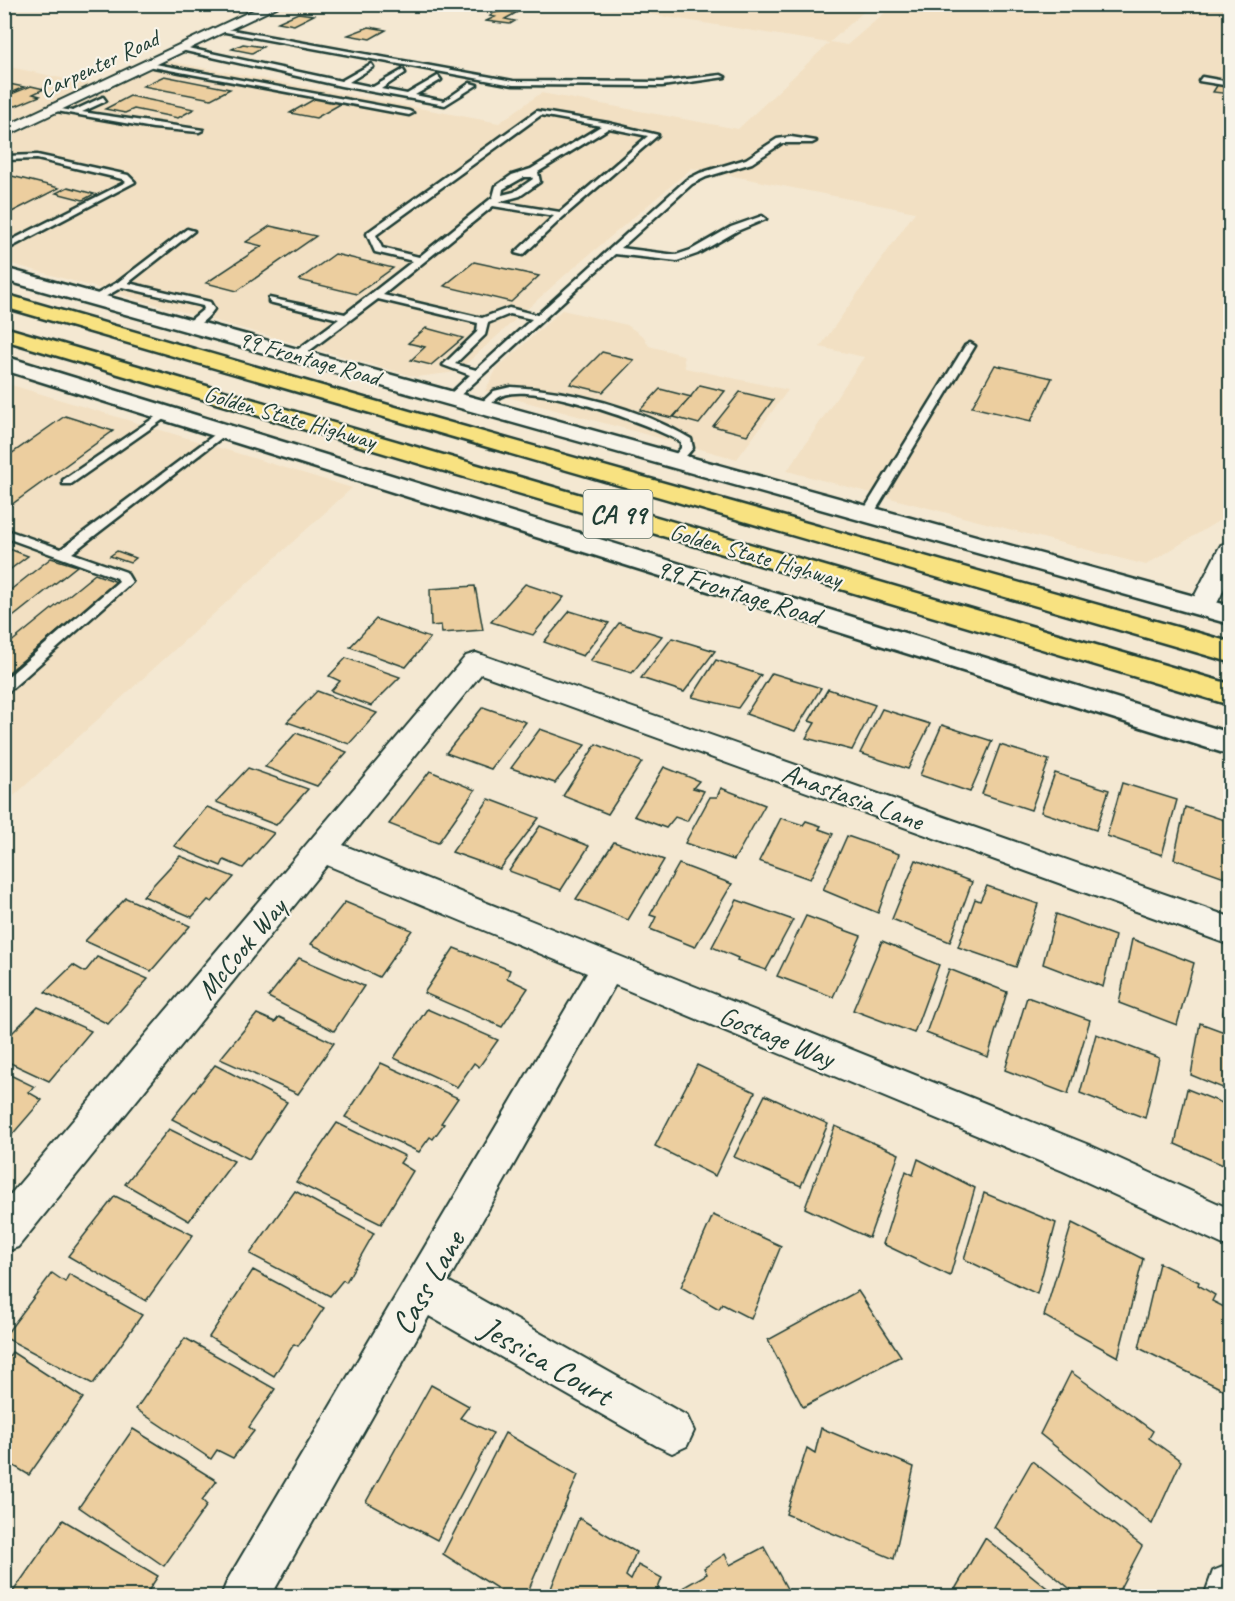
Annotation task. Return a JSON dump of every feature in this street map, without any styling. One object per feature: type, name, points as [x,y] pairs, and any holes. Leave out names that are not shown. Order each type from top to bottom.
[{"type":"highway","name":"Golden State Highway","points":[[4,300],[429,424],[1230,652]]},
{"type":"highway","name":"Golden State Highway","points":[[4,333],[1230,695]]},
{"type":"street","name":"Carpenter Road","points":[[4,133],[277,4]]},
{"type":"street","name":"99 Frontage Road","points":[[4,274],[1230,615]]},
{"type":"street","name":"99 Frontage Road","points":[[4,363],[1230,744]]},
{"type":"street","points":[[1202,607],[1230,550]]},
{"type":"street","name":"McCook Way","points":[[4,1233],[476,662]]},
{"type":"street","name":"Anastasia Lane","points":[[476,662],[1230,931]]},
{"type":"street","name":"Gostage Way","points":[[322,849],[1076,1158],[1230,1229]]},
{"type":"street","name":"Cass Lane","points":[[246,1596],[608,967]]},
{"type":"street","name":"Jessica Court","points":[[422,1289],[672,1431]]},
{"type":"street","points":[[1228,1596],[1230,1588]]},
{"type":"lane","points":[[222,30],[513,83],[662,84],[721,76]]},
{"type":"lane","points":[[183,49],[340,84],[445,103],[473,85]]},
{"type":"lane","points":[[150,64],[409,113]]},
{"type":"lane","points":[[340,84],[371,66]]},
{"type":"lane","points":[[374,90],[404,72]]},
{"type":"lane","points":[[408,96],[438,78]]},
{"type":"lane","points":[[1202,79],[1230,84]]},
{"type":"lane","points":[[74,113],[103,99]]},
{"type":"lane","points":[[55,110],[153,126],[199,130]]},
{"type":"lane","points":[[420,260],[378,250],[371,234],[540,113],[654,135],[561,214],[520,253]]},
{"type":"lane","points":[[494,200],[499,188],[515,177],[536,176],[608,125]]},
{"type":"lane","points":[[450,398],[689,182],[703,175],[750,161],[780,141],[791,139],[812,141]]},
{"type":"lane","points":[[4,158],[37,157],[125,177],[131,182],[5,248]]},
{"type":"lane","points":[[297,354],[376,296],[494,200],[517,194],[532,194],[541,186],[536,176]]},
{"type":"lane","points":[[494,200],[561,214]]},
{"type":"lane","points":[[611,251],[629,251],[677,258],[694,252],[734,229],[762,219]]},
{"type":"lane","points":[[95,299],[121,284],[190,231]]},
{"type":"lane","points":[[121,284],[207,304],[209,309],[206,315],[189,326]]},
{"type":"lane","points":[[376,296],[483,321],[509,311],[538,318]]},
{"type":"lane","points":[[272,300],[345,317]]},
{"type":"lane","points":[[477,374],[448,365],[482,333],[483,321]]},
{"type":"lane","points":[[868,513],[970,346]]},
{"type":"lane","points":[[67,482],[167,412]]},
{"type":"lane","points":[[64,553],[225,430]]},
{"type":"lane","points":[[4,533],[122,575],[126,582],[4,688]]},
{"type":"shaded area","points":[[592,5],[871,5],[830,42],[847,45],[894,5],[1230,5],[1230,514],[1146,565],[787,471],[864,357],[820,347],[915,212],[692,168],[564,276],[457,372],[416,377],[5,262],[5,139],[167,61],[499,123],[541,93],[738,129],[829,43]]},
{"type":"shaded area","points":[[5,66],[94,85],[5,126]]},
{"type":"shaded area","points":[[562,310],[627,325],[644,337],[649,346],[683,355],[685,368],[788,390],[737,459],[485,391],[497,368]]},
{"type":"shaded area","points":[[5,383],[352,488],[5,804]]},
{"type":"building","points":[[503,11],[516,13],[505,19],[515,21],[510,24],[486,21],[495,17],[490,16],[494,13]]},
{"type":"building","points":[[298,13],[314,15],[294,25],[278,22]]},
{"type":"building","points":[[369,27],[386,30],[370,39],[348,35]]},
{"type":"building","points":[[243,44],[263,47],[252,53],[232,49]]},
{"type":"building","points":[[164,76],[230,89],[211,99],[143,86]]},
{"type":"building","points":[[4,83],[24,87],[10,93],[4,92]]},
{"type":"building","points":[[1218,84],[1230,86],[1230,94],[1213,92]]},
{"type":"building","points":[[31,86],[44,89],[33,94],[40,96],[16,106],[4,104],[4,97]]},
{"type":"building","points":[[130,96],[194,109],[178,118],[134,109],[125,113],[105,109]]},
{"type":"building","points":[[318,97],[344,102],[316,118],[290,113]]},
{"type":"building","points":[[4,174],[59,188],[4,216]]},
{"type":"building","points":[[68,187],[94,194],[83,200],[56,193]]},
{"type":"building","points":[[270,226],[316,236],[237,291],[206,283],[262,246],[246,242]]},
{"type":"building","points":[[335,254],[393,268],[357,294],[299,280]]},
{"type":"building","points":[[474,262],[539,276],[511,302],[444,286]]},
{"type":"building","points":[[426,328],[463,338],[431,365],[411,360],[425,347],[408,343]]},
{"type":"building","points":[[602,352],[634,360],[603,392],[570,384]]},
{"type":"building","points":[[995,365],[1052,378],[1031,421],[972,407]]},
{"type":"building","points":[[700,385],[725,391],[699,424],[674,417]]},
{"type":"building","points":[[660,389],[691,397],[672,418],[640,410]]},
{"type":"building","points":[[740,392],[773,400],[747,435],[713,426]]},
{"type":"building","points":[[65,416],[113,431],[4,510],[4,459]]},
{"type":"building","points":[[4,547],[28,556],[4,574]]},
{"type":"building","points":[[117,551],[136,558],[130,563],[110,556]]},
{"type":"building","points":[[51,558],[77,566],[4,624],[4,595]]},
{"type":"building","points":[[95,574],[117,582],[4,676],[4,648]]},
{"type":"building","points":[[525,584],[564,597],[533,635],[491,622]]},
{"type":"building","points":[[475,586],[483,630],[442,633],[441,625],[431,626],[430,589]]},
{"type":"building","points":[[570,611],[609,623],[583,656],[544,642]]},
{"type":"building","points":[[376,619],[430,638],[406,667],[350,647]]},
{"type":"building","points":[[619,623],[662,636],[632,673],[590,661]]},
{"type":"building","points":[[672,638],[715,651],[684,692],[641,678]]},
{"type":"building","points":[[346,658],[400,677],[371,706],[331,691],[340,681],[329,676]]},
{"type":"building","points":[[716,660],[761,675],[738,708],[692,697]]},
{"type":"building","points":[[772,673],[821,688],[795,731],[746,714]]},
{"type":"building","points":[[828,689],[875,705],[852,750],[806,738],[815,723],[809,721]]},
{"type":"building","points":[[317,691],[377,713],[349,744],[287,722]]},
{"type":"building","points":[[483,707],[526,722],[491,769],[446,753]]},
{"type":"building","points":[[882,709],[930,724],[908,769],[860,753]]},
{"type":"building","points":[[942,725],[992,741],[970,792],[920,775]]},
{"type":"building","points":[[540,729],[585,745],[555,783],[511,768]]},
{"type":"building","points":[[296,733],[347,752],[317,786],[265,767]]},
{"type":"building","points":[[596,744],[642,762],[608,814],[563,796]]},
{"type":"building","points":[[1000,745],[1049,760],[1031,810],[982,794]]},
{"type":"building","points":[[664,767],[699,781],[693,788],[704,791],[687,821],[675,817],[666,828],[634,816]]},
{"type":"building","points":[[248,768],[308,789],[276,825],[216,802]]},
{"type":"building","points":[[430,771],[475,790],[438,843],[389,824]]},
{"type":"building","points":[[1055,773],[1109,790],[1096,830],[1041,812]]},
{"type":"building","points":[[1122,783],[1177,800],[1162,855],[1107,836]]},
{"type":"building","points":[[721,788],[765,805],[734,860],[685,843],[710,797],[717,797]]},
{"type":"building","points":[[489,799],[539,818],[500,869],[452,852]]},
{"type":"building","points":[[207,807],[274,833],[243,868],[224,860],[221,866],[174,846]]},
{"type":"building","points":[[1185,807],[1230,822],[1230,879],[1174,859]]},
{"type":"building","points":[[781,818],[803,825],[806,821],[821,826],[819,829],[833,834],[810,879],[759,861]]},
{"type":"building","points":[[540,826],[589,846],[561,890],[509,871]]},
{"type":"building","points":[[847,836],[899,854],[878,913],[823,890]]},
{"type":"building","points":[[614,842],[664,860],[628,920],[576,899]]},
{"type":"building","points":[[180,856],[234,877],[212,902],[208,900],[192,917],[143,896]]},
{"type":"building","points":[[916,860],[972,882],[950,942],[892,919]]},
{"type":"building","points":[[679,864],[732,884],[695,947],[650,929],[656,917],[650,915]]},
{"type":"building","points":[[987,886],[1038,904],[1016,967],[958,947],[975,899],[980,901]]},
{"type":"building","points":[[126,898],[190,926],[151,971],[85,941]]},
{"type":"building","points":[[737,900],[793,920],[766,970],[737,960],[738,958],[712,947]]},
{"type":"building","points":[[345,902],[412,930],[379,977],[311,944]]},
{"type":"building","points":[[1056,914],[1115,936],[1103,987],[1043,964]]},
{"type":"building","points":[[806,916],[861,936],[833,997],[777,976]]},
{"type":"building","points":[[1132,939],[1194,963],[1177,1025],[1119,1003]]},
{"type":"building","points":[[882,941],[939,965],[914,1033],[853,1010]]},
{"type":"building","points":[[454,948],[510,970],[507,978],[528,988],[502,1027],[424,993]]},
{"type":"building","points":[[97,957],[148,979],[108,1024],[45,992],[73,965],[85,972]]},
{"type":"building","points":[[299,958],[364,986],[334,1031],[268,997]]},
{"type":"building","points":[[949,969],[1007,992],[988,1057],[926,1033]]},
{"type":"building","points":[[1230,976],[1230,1017],[1223,1013]]},
{"type":"building","points":[[1027,997],[1090,1020],[1068,1094],[1005,1070]]},
{"type":"building","points":[[38,1007],[91,1031],[49,1081],[4,1060],[4,1041]]},
{"type":"building","points":[[427,1009],[498,1040],[479,1067],[474,1063],[457,1087],[394,1058]]},
{"type":"building","points":[[257,1014],[275,1022],[279,1017],[334,1043],[298,1094],[220,1059]]},
{"type":"building","points":[[1200,1023],[1230,1034],[1230,1091],[1191,1075]]},
{"type":"building","points":[[1096,1034],[1159,1058],[1145,1118],[1080,1093]]},
{"type":"building","points":[[381,1063],[458,1098],[441,1123],[444,1124],[419,1152],[345,1117]]},
{"type":"building","points":[[215,1065],[287,1102],[249,1159],[172,1119]]},
{"type":"building","points":[[697,1065],[755,1092],[715,1176],[655,1146]]},
{"type":"building","points":[[4,1072],[35,1087],[28,1092],[42,1100],[4,1144]]},
{"type":"building","points":[[1187,1089],[1230,1106],[1230,1168],[1175,1144]]},
{"type":"building","points":[[765,1095],[828,1124],[801,1186],[734,1157]]},
{"type":"building","points":[[337,1123],[405,1156],[400,1163],[413,1171],[381,1224],[296,1182]]},
{"type":"building","points":[[835,1126],[899,1154],[869,1238],[805,1208]]},
{"type":"building","points":[[169,1129],[234,1161],[189,1221],[125,1184]]},
{"type":"building","points":[[918,1159],[975,1188],[950,1276],[883,1244],[906,1171],[913,1175]]},
{"type":"building","points":[[295,1191],[374,1233],[346,1282],[343,1280],[330,1296],[250,1254]]},
{"type":"building","points":[[984,1193],[1056,1223],[1037,1294],[964,1259]]},
{"type":"building","points":[[115,1196],[193,1235],[146,1301],[68,1256]]},
{"type":"building","points":[[713,1215],[781,1246],[751,1319],[722,1304],[719,1309],[681,1287]]},
{"type":"building","points":[[1072,1223],[1143,1259],[1118,1357],[1044,1316]]},
{"type":"building","points":[[1159,1263],[1199,1282],[1198,1285],[1215,1295],[1212,1301],[1230,1310],[1228,1392],[1139,1348]]},
{"type":"building","points":[[253,1270],[324,1308],[298,1346],[294,1344],[274,1376],[209,1337]]},
{"type":"building","points":[[52,1273],[65,1282],[69,1274],[142,1315],[93,1384],[4,1337]]},
{"type":"building","points":[[858,1291],[901,1356],[803,1407],[768,1340]]},
{"type":"building","points":[[185,1338],[275,1389],[249,1427],[254,1431],[233,1458],[217,1450],[211,1459],[136,1409]]},
{"type":"building","points":[[12,1352],[83,1398],[29,1475],[4,1460],[4,1364]]},
{"type":"building","points":[[1071,1372],[1153,1431],[1149,1438],[1181,1461],[1152,1524],[1040,1434]]},
{"type":"building","points":[[431,1385],[469,1406],[460,1418],[493,1433],[437,1540],[366,1502]]},
{"type":"building","points":[[821,1428],[914,1467],[894,1559],[786,1514],[807,1448],[815,1453]]},
{"type":"building","points":[[133,1429],[217,1481],[202,1500],[207,1505],[164,1566],[79,1507]]},
{"type":"building","points":[[505,1433],[578,1475],[526,1596],[509,1596],[443,1554]]},
{"type":"building","points":[[1032,1461],[1142,1546],[1116,1596],[1079,1596],[994,1527]]},
{"type":"building","points":[[579,1518],[636,1552],[626,1576],[631,1580],[638,1565],[662,1578],[655,1596],[548,1596]]},
{"type":"building","points":[[63,1520],[158,1576],[145,1596],[10,1596]]},
{"type":"building","points":[[985,1538],[1057,1596],[951,1596]]},
{"type":"building","points":[[764,1547],[791,1596],[688,1596],[684,1587],[707,1574],[704,1568],[725,1554],[730,1565]]}]
